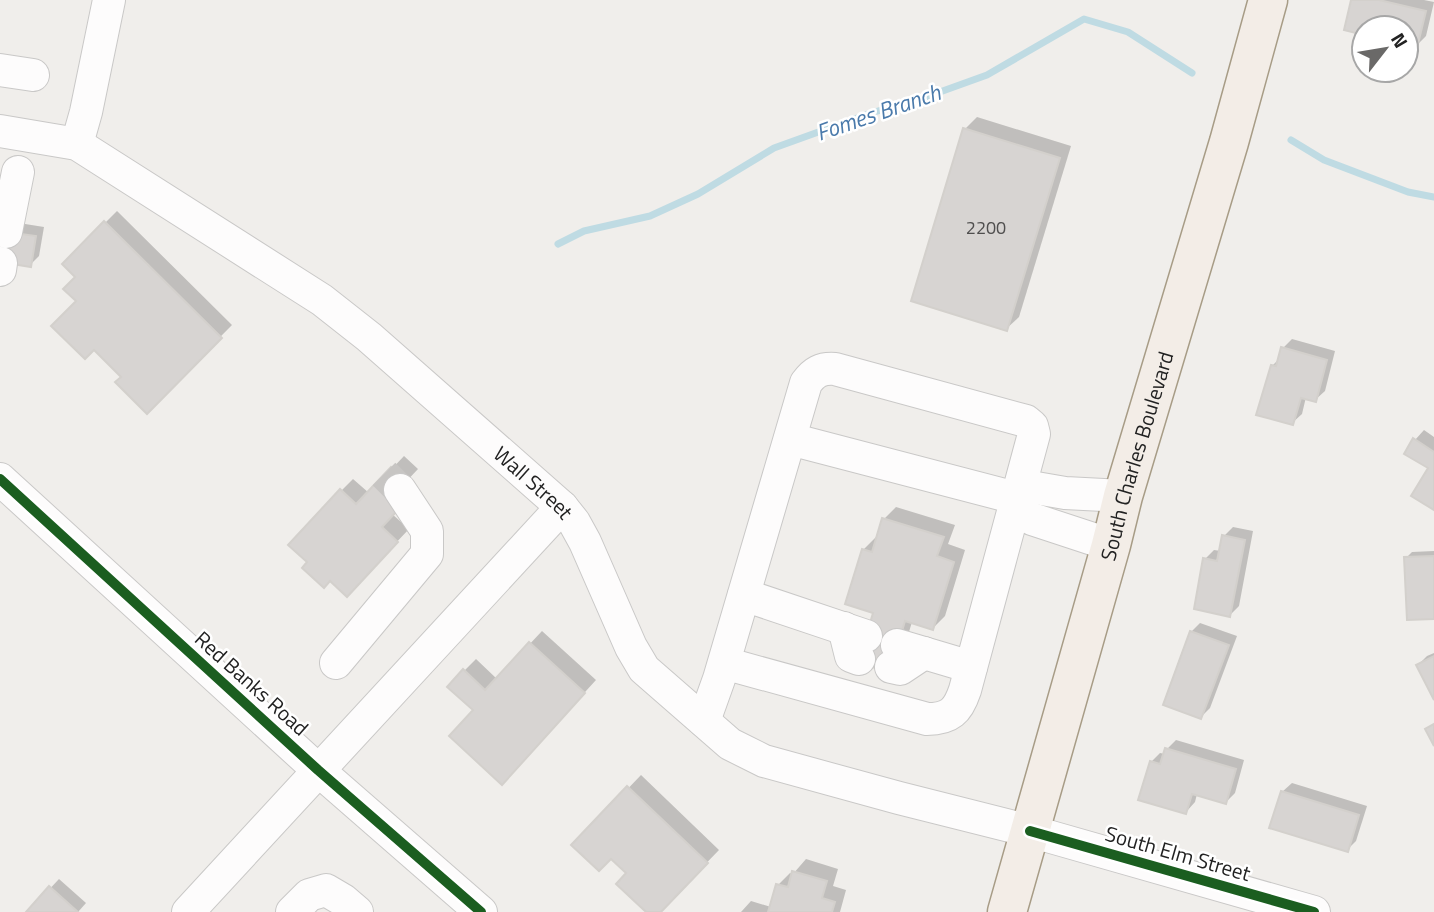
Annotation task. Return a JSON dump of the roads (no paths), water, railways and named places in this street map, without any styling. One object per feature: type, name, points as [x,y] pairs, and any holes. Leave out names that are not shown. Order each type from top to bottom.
[{"type":"main road","name":"South Charles Boulevard","points":[[1007,912],[1123,496],[1229,142],[1268,0]]},
{"type":"street","points":[[77,145],[109,0]]},
{"type":"street","points":[[0,70],[33,75]]},
{"type":"street","name":"Wall Street","points":[[0,131],[77,145],[323,300],[369,337],[562,507],[585,542],[631,647],[644,669],[730,744],[764,761],[1030,831]]},
{"type":"street","points":[[6,232],[18,172]]},
{"type":"street","points":[[704,721],[716,692],[724,663],[806,383],[813,373],[825,368],[847,372],[1026,421],[1032,426],[1034,434],[961,703],[952,713],[939,719],[927,719],[724,663]]},
{"type":"street","points":[[790,439],[1016,499],[1026,515],[1032,519],[1111,545]]},
{"type":"street","name":"Red Banks Road","points":[[0,479],[318,770],[481,912]]},
{"type":"street","points":[[1016,499],[1027,489],[1036,488],[1065,493],[1123,496]]},
{"type":"street","points":[[336,663],[427,554],[427,531],[400,490]]},
{"type":"street","points":[[188,912],[562,507]]},
{"type":"street","points":[[744,595],[856,641]]},
{"type":"street","points":[[904,655],[971,667]]},
{"type":"street","name":"South Elm Street","points":[[1030,831],[1314,912]]},
{"type":"street","points":[[292,912],[309,895],[326,890],[357,912]]},
{"type":"waterway","name":"Fomes Branch","points":[[558,244],[584,231],[650,216],[698,194],[774,148],[987,75],[1084,19],[1128,32],[1192,73]]},
{"type":"waterway","name":"Fomes Branch","points":[[1291,140],[1324,160],[1408,192],[1434,197]]},
{"type":"tunnel","points":[[384,474],[400,490]]}]
